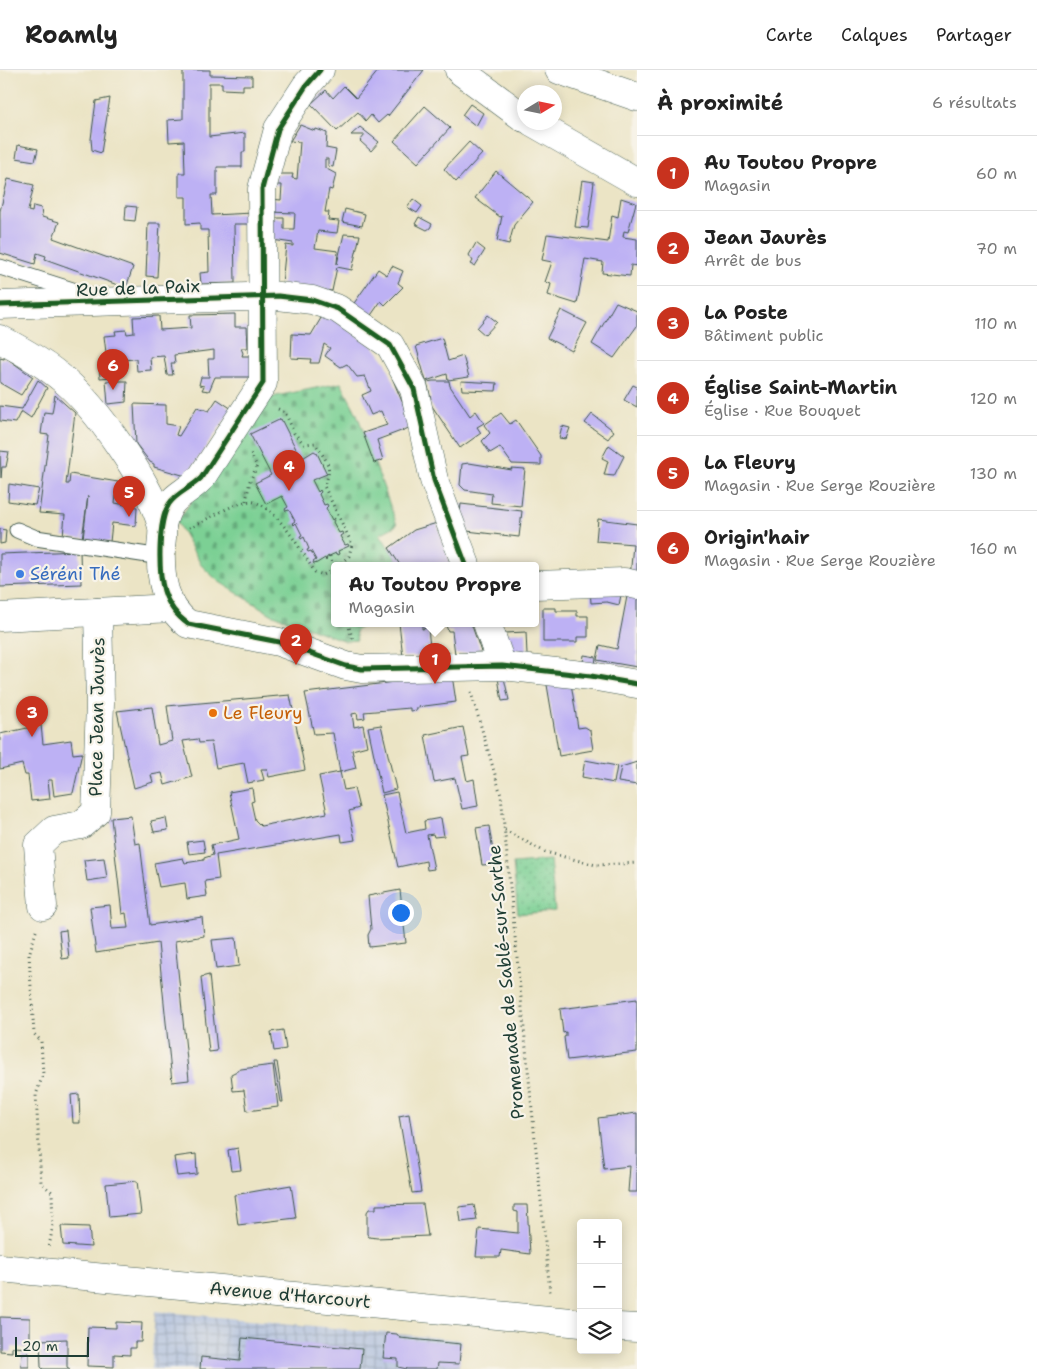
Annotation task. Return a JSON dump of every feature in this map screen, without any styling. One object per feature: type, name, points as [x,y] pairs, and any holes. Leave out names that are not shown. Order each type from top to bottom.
[{"type":"street","points":[[320,70],[306,86],[278,129],[262,189],[263,383],[201,478],[170,502],[172,528],[161,558],[164,591],[172,608],[188,624],[279,642],[346,666],[376,670],[502,666],[591,676],[637,684]]},
{"type":"street","points":[[459,70],[517,113]]},
{"type":"street","points":[[559,70],[637,97]]},
{"type":"street","points":[[546,130],[637,182]]},
{"type":"street","name":"Rue de la Paix","points":[[0,306],[264,297],[312,300],[338,309],[390,344],[414,389],[434,480],[465,562]]},
{"type":"street","points":[[0,339],[43,364],[84,400],[130,464],[172,528]]},
{"type":"street","points":[[539,585],[624,582],[637,585]]},
{"type":"street","name":"Place Jean Jaurès","points":[[0,617],[172,608]]},
{"type":"street","name":"Place Jean Jaurès","points":[[42,906],[38,845],[54,830],[81,825],[96,812],[100,704],[98,612]]},
{"type":"street","points":[[488,627],[502,666]]},
{"type":"street","name":"Avenue d'Harcourt","points":[[0,1268],[577,1323]]},
{"type":"street","points":[[622,1326],[637,1328]]},
{"type":"lane","points":[[0,267],[82,293],[91,304]]},
{"type":"lane","points":[[17,530],[36,538],[161,558]]},
{"type":"path","points":[[271,412],[278,409],[285,412],[299,439],[304,444],[315,443],[328,463],[330,474],[324,486],[352,544],[349,556],[343,562]]},
{"type":"path","points":[[246,501],[250,481],[257,466],[247,445]]},
{"type":"path","points":[[172,528],[246,501],[259,504],[274,513],[315,572],[323,576],[331,572]]},
{"type":"path","points":[[330,556],[332,562]]},
{"type":"path","points":[[349,627],[352,646]]},
{"type":"path","points":[[505,830],[545,852],[596,865],[637,863]]},
{"type":"path","points":[[42,906],[29,955],[34,1034],[41,1041],[43,1074],[36,1095],[41,1183],[52,1192],[53,1225],[49,1247]]},
{"type":"shaded area","points":[[155,1311],[461,1340],[459,1369],[151,1369]]},
{"type":"green space","points":[[341,383],[357,414],[397,525],[380,534],[398,562],[331,562],[331,627],[361,627],[355,631],[357,640],[345,641],[271,614],[218,581],[202,566],[177,522],[259,404],[276,396]]},
{"type":"green space","points":[[550,860],[555,911],[518,914],[513,863]]},
{"type":"building","points":[[183,70],[210,70],[210,75],[252,76],[252,85],[243,85],[243,90],[222,89],[222,83],[209,83],[209,137],[245,133],[245,152],[242,152],[242,167],[217,167],[217,195],[211,195],[212,215],[253,213],[253,224],[234,224],[235,283],[201,284],[200,273],[209,272],[208,230],[200,230],[200,223],[186,224],[186,197],[179,197],[179,173],[185,173],[184,141],[169,142],[168,120],[183,119]]},
{"type":"building","points":[[379,70],[424,70],[388,116],[378,123],[371,115],[366,121],[358,112],[337,131],[311,104],[326,90],[333,98],[344,86],[356,98]]},
{"type":"building","points":[[110,98],[101,153],[92,150],[91,139],[96,101]]},
{"type":"building","points":[[470,104],[483,113],[476,126],[462,115]]},
{"type":"building","points":[[425,106],[450,128],[418,163],[394,141]]},
{"type":"building","points":[[300,125],[327,133],[326,148],[336,150],[333,167],[328,166],[328,159],[325,159],[325,168],[336,174],[332,190],[329,189],[325,212],[329,212],[328,220],[339,221],[337,233],[318,231],[315,248],[338,251],[337,264],[344,234],[360,235],[352,270],[337,267],[332,291],[282,284],[286,245],[293,246],[293,243],[272,240],[268,218],[284,218],[284,229],[294,229],[295,213],[269,212],[269,199],[281,200],[282,185],[274,185],[277,174],[293,174],[292,178],[297,179],[300,142],[290,141]]},
{"type":"building","points":[[360,127],[379,142],[371,151],[360,141],[365,135],[351,135]]},
{"type":"building","points":[[469,142],[482,154],[456,182],[444,169]]},
{"type":"building","points":[[18,145],[38,149],[35,161],[16,158]]},
{"type":"building","points":[[496,171],[533,202],[514,225],[509,244],[497,241],[502,216],[500,217],[475,198]]},
{"type":"building","points":[[8,179],[34,185],[28,211],[32,212],[33,206],[41,208],[42,217],[59,222],[53,238],[133,267],[126,288],[45,259],[46,256],[37,253],[35,264],[0,253],[0,211]]},
{"type":"building","points":[[582,180],[594,182],[588,228],[575,227]]},
{"type":"building","points":[[621,198],[636,203],[628,232],[624,231],[623,237],[637,239],[637,266],[631,265],[630,276],[602,273],[603,262],[585,259],[577,304],[548,295],[551,284],[545,282],[552,262],[542,260],[547,234],[608,242],[612,215],[618,217]]},
{"type":"building","points":[[413,199],[422,206],[417,213],[407,207]]},
{"type":"building","points":[[126,206],[137,207],[135,221],[125,220]]},
{"type":"building","points":[[345,209],[365,214],[362,226],[342,222]]},
{"type":"building","points":[[419,217],[432,224],[430,228],[427,230],[415,224]]},
{"type":"building","points":[[148,223],[160,223],[157,277],[146,276]]},
{"type":"building","points":[[476,243],[485,250],[475,266],[471,264],[473,261],[469,255]]},
{"type":"building","points":[[392,266],[403,271],[398,283],[403,287],[385,305],[381,301],[367,321],[350,309],[378,269],[387,275]]},
{"type":"building","points":[[616,302],[637,311],[637,326],[614,358],[592,344]]},
{"type":"building","points":[[561,310],[587,323],[572,351],[547,338]]},
{"type":"building","points":[[324,313],[374,347],[386,363],[403,404],[409,428],[377,440],[383,460],[374,463],[363,433],[387,425],[381,411],[371,415],[362,395],[371,391],[365,376],[357,377],[347,364],[341,367],[325,356],[330,348],[324,344],[319,363],[310,363],[311,359],[291,358],[292,334],[311,335]]},
{"type":"building","points":[[235,314],[235,327],[247,327],[248,348],[241,348],[242,356],[253,356],[252,377],[215,377],[209,391],[202,390],[204,386],[199,385],[201,377],[209,377],[208,359],[214,359],[214,350],[174,355],[175,363],[171,363],[173,375],[167,375],[164,356],[150,357],[151,370],[137,371],[136,359],[121,360],[122,367],[111,368],[112,377],[100,378],[99,361],[107,361],[104,336],[116,335],[115,331],[126,330],[127,334],[134,333],[133,317],[159,316],[160,330],[191,328],[190,315]]},
{"type":"building","points":[[488,315],[497,322],[485,335],[477,328]]},
{"type":"building","points":[[442,338],[448,361],[463,356],[469,377],[448,380],[447,374],[426,381],[416,346]]},
{"type":"building","points":[[5,357],[33,377],[21,395],[0,383],[0,358],[4,359]]},
{"type":"building","points":[[38,380],[47,388],[31,418],[21,411],[15,423],[0,421],[0,406],[22,409]]},
{"type":"building","points":[[106,381],[127,381],[126,402],[108,404]]},
{"type":"building","points":[[449,381],[450,386],[470,416],[476,411],[484,423],[477,427],[481,433],[460,448],[428,400],[431,399],[427,382]]},
{"type":"building","points":[[461,381],[497,383],[496,391],[462,390]]},
{"type":"building","points":[[633,385],[637,387],[637,407],[624,400]]},
{"type":"building","points":[[55,395],[75,413],[66,484],[69,484],[70,474],[118,482],[115,503],[137,507],[136,526],[112,523],[110,542],[83,539],[88,496],[82,539],[63,536],[65,515],[39,513],[49,435],[41,434],[44,412],[52,413]]},
{"type":"building","points":[[217,399],[232,409],[186,476],[154,467],[154,464],[150,462],[136,444],[134,404],[166,405],[166,424],[179,426],[176,435],[179,436],[197,407],[209,411]]},
{"type":"building","points":[[501,413],[510,424],[516,420],[541,456],[541,465],[512,464],[500,447],[490,453],[482,441],[490,433],[484,425]]},
{"type":"building","points":[[592,414],[614,431],[608,439],[585,423]]},
{"type":"building","points":[[281,419],[301,459],[314,451],[317,453],[327,474],[312,480],[318,492],[320,490],[321,492],[319,494],[324,505],[327,504],[328,506],[326,508],[332,520],[335,518],[333,522],[339,533],[342,532],[343,534],[340,536],[345,545],[348,544],[349,546],[338,551],[339,554],[337,555],[336,553],[327,557],[326,561],[325,558],[314,564],[313,562],[316,560],[311,551],[308,552],[307,550],[309,549],[304,537],[301,539],[300,536],[302,535],[296,523],[294,525],[292,523],[295,521],[289,510],[286,511],[285,509],[288,507],[282,496],[266,504],[255,483],[271,475],[250,434]]},
{"type":"building","points":[[562,426],[570,428],[566,439],[559,438]]},
{"type":"building","points":[[609,445],[624,456],[614,476],[604,475],[608,461],[602,458]]},
{"type":"building","points":[[0,451],[9,452],[6,467],[2,467],[1,478]]},
{"type":"building","points":[[469,463],[512,470],[511,468],[525,469],[521,506],[491,503],[492,494],[465,490],[460,485],[462,464]]},
{"type":"building","points":[[9,484],[39,489],[35,505],[8,501]]},
{"type":"building","points":[[461,504],[522,511],[519,537],[458,530]]},
{"type":"building","points":[[598,519],[637,524],[637,579],[630,578],[633,544],[596,541]]},
{"type":"building","points":[[437,523],[450,562],[398,562],[389,548],[414,530]]},
{"type":"building","points":[[0,529],[6,530],[5,543],[0,544]]},
{"type":"building","points":[[80,551],[81,584],[0,587],[0,554]]},
{"type":"building","points":[[590,589],[622,590],[619,605],[607,602],[591,603]]},
{"type":"building","points":[[628,591],[637,593],[637,667],[597,660],[600,645],[617,649]]},
{"type":"building","points":[[543,608],[556,608],[556,611],[577,611],[577,616],[588,616],[588,637],[577,637],[577,642],[543,642]]},
{"type":"building","points":[[399,627],[428,628],[430,647],[424,647],[425,656],[403,657]]},
{"type":"building","points":[[446,627],[472,627],[481,652],[455,654],[452,631],[448,631]]},
{"type":"building","points":[[526,632],[527,655],[510,654],[505,633]]},
{"type":"building","points":[[584,655],[596,657],[595,665],[583,662]]},
{"type":"building","points":[[452,675],[456,702],[417,707],[417,710],[410,711],[410,708],[364,712],[365,718],[358,719],[357,713],[352,714],[354,727],[363,725],[367,746],[352,750],[356,768],[340,772],[333,733],[314,734],[305,693]]},
{"type":"building","points":[[498,678],[504,678],[509,700],[502,701]]},
{"type":"building","points":[[546,679],[571,683],[578,728],[585,727],[590,730],[593,750],[559,756]]},
{"type":"building","points":[[290,695],[305,770],[269,777],[267,769],[261,769],[264,780],[248,783],[244,763],[216,768],[211,742],[199,743],[198,739],[183,741],[192,777],[165,785],[162,773],[151,775],[153,782],[134,788],[117,711],[152,707],[158,745],[172,741],[167,706]]},
{"type":"building","points":[[41,725],[43,744],[71,740],[73,754],[82,753],[73,793],[54,796],[52,780],[48,780],[50,799],[31,801],[28,775],[25,775],[22,764],[0,769],[0,734]]},
{"type":"building","points":[[381,725],[396,789],[382,793],[368,727]]},
{"type":"building","points":[[463,727],[469,756],[462,757],[467,781],[474,779],[478,806],[462,809],[455,778],[434,782],[425,735]]},
{"type":"building","points":[[585,760],[617,766],[614,783],[582,777]]},
{"type":"building","points":[[637,762],[637,785],[618,782],[621,767]]},
{"type":"building","points":[[340,772],[344,790],[354,788],[359,808],[349,811],[355,840],[342,842],[341,834],[216,855],[219,879],[205,881],[207,896],[187,899],[185,883],[159,887],[154,863],[183,858],[185,863],[204,860],[204,858],[213,855],[211,845],[239,839],[229,792],[252,788],[254,801],[251,802],[255,820],[261,826],[327,813],[319,776]]},
{"type":"building","points":[[397,792],[406,833],[425,829],[424,821],[441,818],[444,836],[434,837],[433,834],[427,835],[434,869],[427,870],[426,861],[398,867],[382,795]]},
{"type":"building","points":[[131,816],[135,844],[140,843],[150,925],[202,917],[204,936],[175,941],[189,1080],[172,1082],[158,943],[96,953],[90,907],[110,905],[112,929],[128,928],[126,913],[122,914],[111,818]]},
{"type":"building","points":[[166,818],[168,830],[154,832],[151,821]]},
{"type":"building","points":[[489,826],[495,864],[482,865],[476,828]]},
{"type":"building","points":[[203,840],[205,852],[189,854],[187,842]]},
{"type":"building","points":[[104,858],[107,878],[87,881],[84,860]]},
{"type":"building","points":[[400,890],[406,943],[369,947],[368,935],[371,929],[368,896]]},
{"type":"building","points":[[66,930],[69,958],[62,959],[59,931]]},
{"type":"building","points":[[236,938],[239,966],[216,969],[212,940]]},
{"type":"building","points":[[209,975],[217,1051],[209,1052],[201,977]]},
{"type":"building","points":[[637,999],[637,1052],[567,1060],[564,1037],[566,1032],[563,1033],[560,1009]]},
{"type":"building","points":[[283,1030],[286,1049],[274,1051],[271,1032]]},
{"type":"building","points":[[274,1062],[277,1062],[283,1102],[281,1102]]},
{"type":"building","points":[[273,1065],[278,1107],[247,1111],[244,1090],[233,1091],[231,1074],[241,1069]]},
{"type":"building","points":[[79,1094],[80,1123],[73,1123],[71,1095]]},
{"type":"building","points":[[637,1113],[637,1192],[628,1192],[630,1166],[604,1169],[598,1118]]},
{"type":"building","points":[[409,1114],[421,1192],[412,1193],[399,1116]]},
{"type":"building","points":[[238,1148],[241,1170],[231,1171],[228,1150]]},
{"type":"building","points":[[196,1154],[197,1174],[177,1176],[174,1157]]},
{"type":"building","points":[[137,1181],[141,1214],[109,1217],[106,1184]]},
{"type":"building","points":[[291,1185],[296,1218],[238,1225],[234,1195]]},
{"type":"building","points":[[423,1204],[428,1236],[377,1238],[369,1237],[367,1234],[367,1212],[369,1209],[376,1209],[376,1205]]},
{"type":"building","points":[[474,1205],[477,1220],[461,1222],[459,1207]]},
{"type":"building","points":[[514,1205],[527,1205],[530,1254],[501,1250],[500,1257],[476,1257],[479,1229],[518,1233],[518,1212],[514,1211]]},
{"type":"building","points":[[61,1226],[89,1227],[91,1247],[63,1245]]},
{"type":"building","points":[[0,1317],[30,1318],[30,1348],[12,1347],[12,1352],[0,1351]]},
{"type":"building","points":[[116,1322],[142,1323],[141,1342],[135,1342],[135,1348],[130,1348],[130,1355],[114,1354],[114,1367],[87,1366],[88,1327],[116,1328]]},
{"type":"building","points":[[386,1333],[397,1334],[400,1338],[461,1344],[459,1364],[438,1363],[437,1369],[407,1369],[398,1367],[398,1359],[383,1358]]},
{"type":"building","points":[[242,1338],[362,1349],[360,1369],[200,1369],[201,1357],[240,1361]]},
{"type":"building","points":[[67,1339],[67,1367],[70,1369],[43,1369],[41,1367],[40,1340]]},
{"type":"building","points":[[22,1353],[29,1353],[29,1367],[21,1367]]},
{"type":"cycle path","points":[[320,70],[306,86],[278,129],[262,189],[263,383],[201,478],[176,497],[169,504],[165,512],[161,534],[160,559],[162,582],[170,605],[188,624],[279,642],[346,666],[362,669],[502,666],[591,676],[637,684]]},
{"type":"cycle path","points":[[0,305],[278,296],[312,300],[338,309],[390,345],[414,389],[434,480],[465,562]]},
{"type":"place","name":"Origin'hair","points":[[113,390]]},
{"type":"place","name":"Église Saint-Martin","points":[[289,491]]},
{"type":"place","name":"La Fleury","points":[[129,517]]},
{"type":"place","name":"Séréni Thé","points":[[20,574]]},
{"type":"place","name":"Jean Jaurès","points":[[296,665]]},
{"type":"place","name":"Au Toutou Propre","points":[[435,684]]},
{"type":"place","name":"Le Fleury","points":[[213,713]]},
{"type":"place","name":"La Poste","points":[[32,737]]}]
